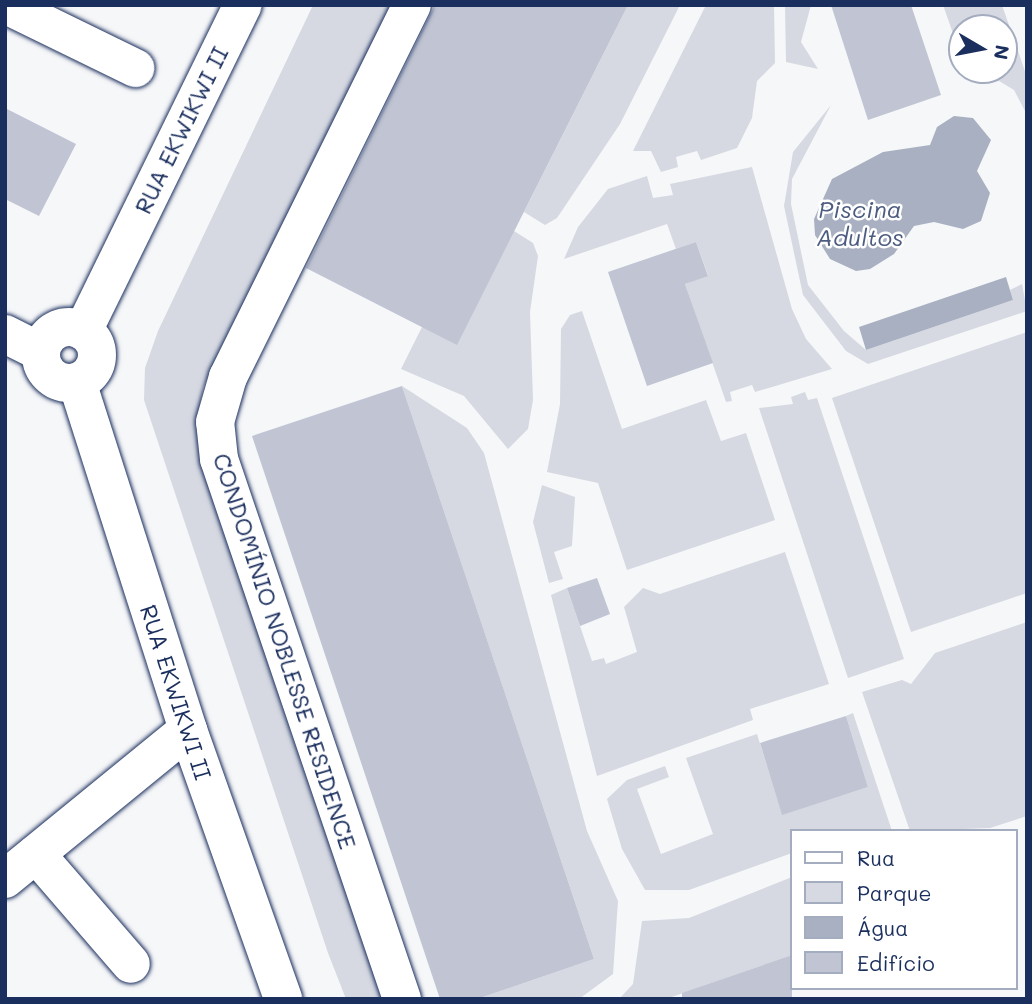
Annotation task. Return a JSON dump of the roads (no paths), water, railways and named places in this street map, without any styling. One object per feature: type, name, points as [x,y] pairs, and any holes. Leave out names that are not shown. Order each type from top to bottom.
[{"type":"street","points":[[6,5],[135,68]]},
{"type":"street","name":"RUA EKWIKWI II","points":[[83,331],[243,5]]},
{"type":"street","name":"CONDOMÍNIO NOBLESSE RESIDENCE","points":[[402,999],[219,459],[215,422],[228,377],[412,5]]},
{"type":"street","points":[[5,334],[41,352],[51,376],[77,382],[92,371],[97,354],[83,331],[57,330],[41,352]]},
{"type":"street","name":"RUA EKWIKWI II","points":[[77,382],[188,730],[283,999]]},
{"type":"street","points":[[5,878],[188,730]]},
{"type":"street","points":[[36,854],[131,964]]},
{"type":"water","name":"Piscina Adultos","points":[[954,116],[973,118],[991,140],[977,171],[990,193],[981,221],[963,229],[934,222],[914,226],[894,254],[870,269],[856,271],[830,259],[815,235],[814,219],[832,179],[883,152],[930,145],[937,127]]},
{"type":"water","points":[[1006,277],[1013,300],[866,350],[859,327]]}]
